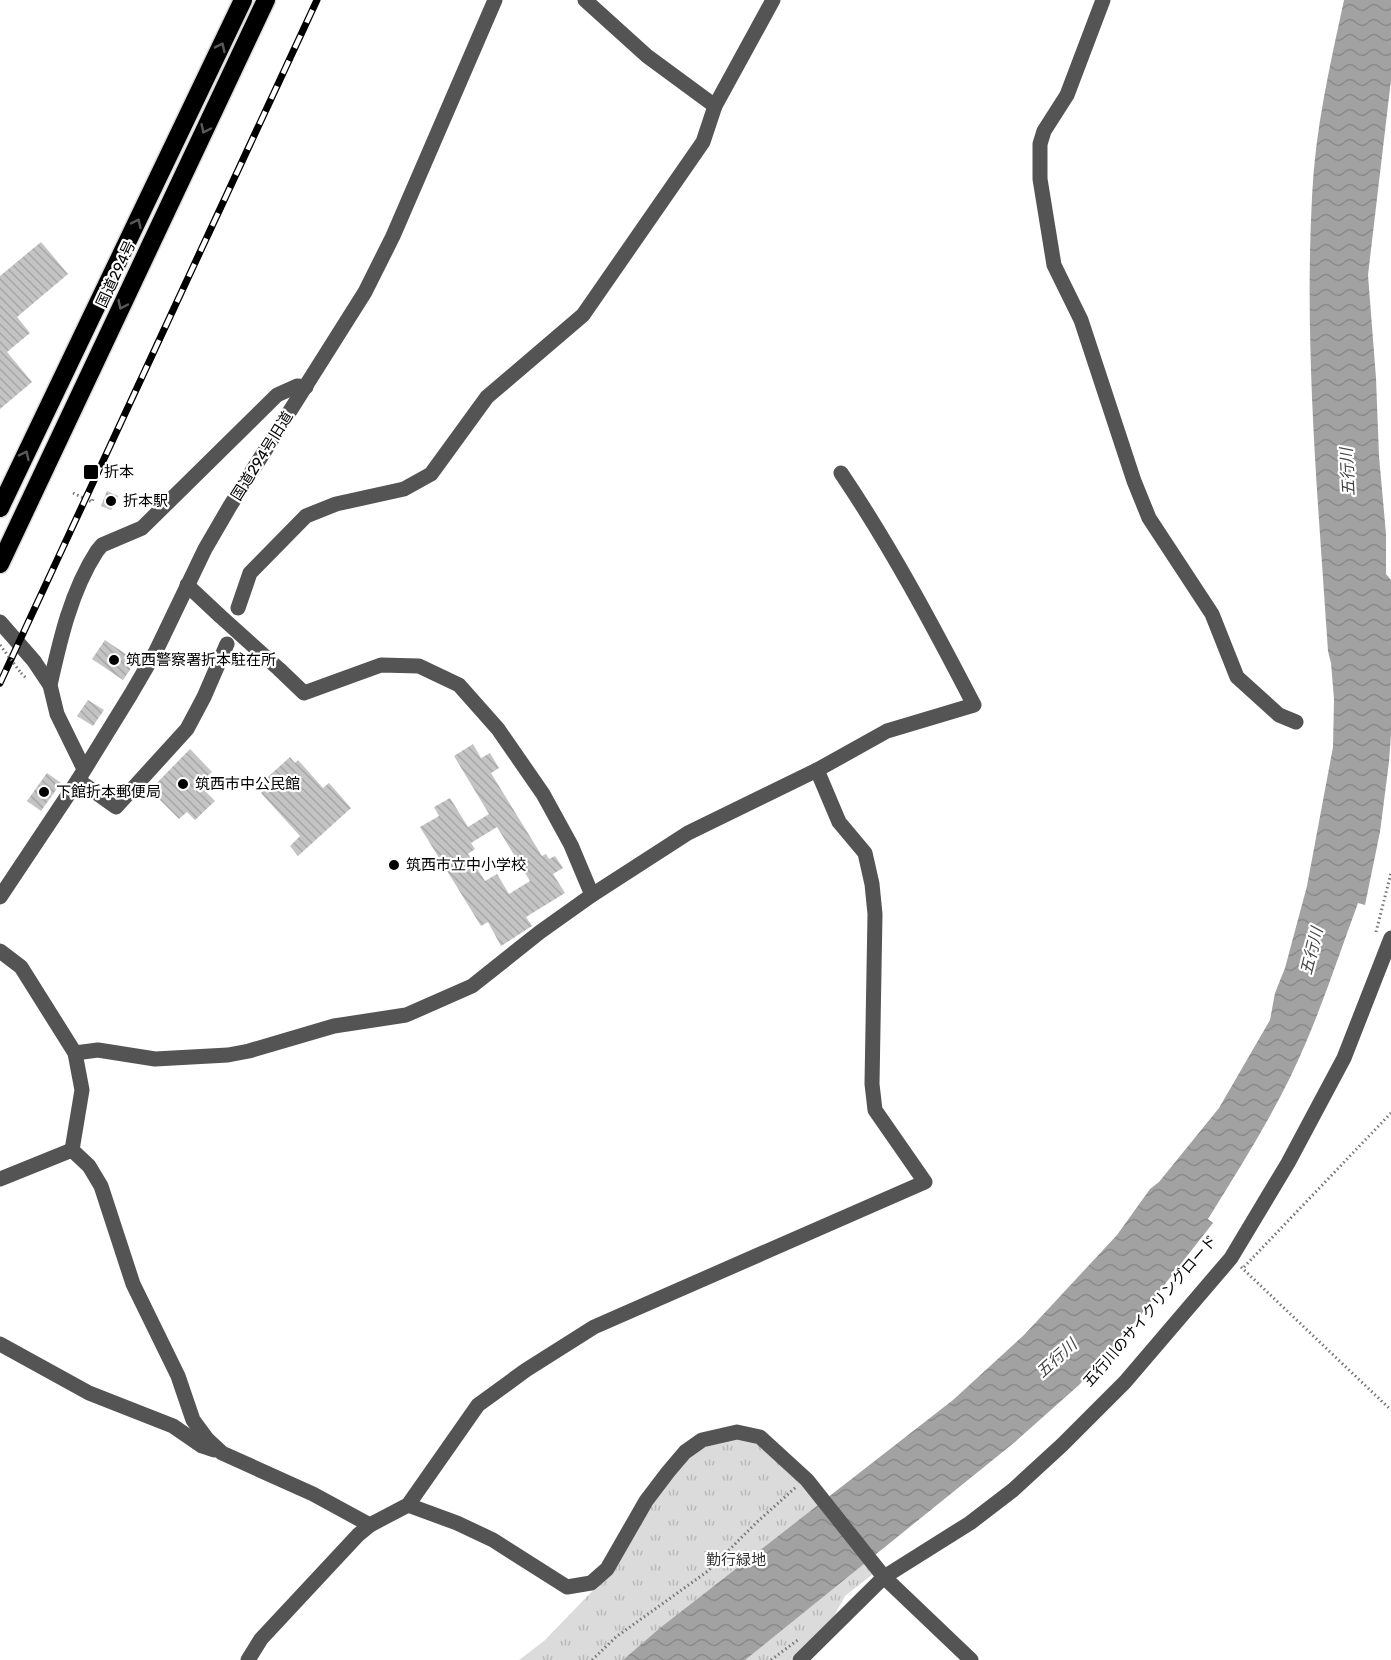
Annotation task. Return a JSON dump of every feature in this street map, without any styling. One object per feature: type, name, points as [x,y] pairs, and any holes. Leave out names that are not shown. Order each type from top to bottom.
[{"type":"highway","name":"国道294号","points":[[0,508],[243,0]]},
{"type":"highway","name":"国道294号","points":[[0,564],[266,0]]},
{"type":"street","name":"国道294号旧道","points":[[0,897],[81,774],[156,651],[187,585],[230,506],[365,292],[393,236],[495,0]]},
{"type":"street","points":[[585,0],[647,56],[715,106]]},
{"type":"street","points":[[238,608],[250,573],[306,516],[336,504],[404,489],[431,474],[487,397],[583,315],[703,142],[715,106],[773,0]]},
{"type":"street","points":[[1103,0],[1067,95],[1044,131],[1040,144],[1040,179],[1054,266],[1081,320],[1134,482],[1149,518],[1212,614],[1237,677],[1279,716],[1296,722]]},
{"type":"street","points":[[50,686],[76,592],[102,545],[142,528],[277,395],[297,386],[306,387]]},
{"type":"street","points":[[75,1053],[98,1050],[155,1059],[228,1055],[334,1026],[406,1015],[472,986],[540,932],[592,895],[688,833],[817,770],[887,731],[974,705],[925,610],[866,510],[841,473]]},
{"type":"street","points":[[187,585],[304,693],[381,665],[419,666],[459,685],[498,729],[543,794],[571,845],[592,895]]},
{"type":"street","points":[[0,622],[34,661],[50,686],[57,714],[81,774],[116,807],[187,729],[227,644]]},
{"type":"street","points":[[248,1660],[261,1639],[370,1525],[408,1505],[478,1405],[526,1370],[594,1327],[925,1182],[874,1110],[872,1084],[875,914],[872,884],[865,853],[839,822],[817,770]]},
{"type":"street","points":[[800,1660],[881,1574],[970,1523],[1013,1490],[1125,1382],[1237,1263],[1344,1059],[1391,938]]},
{"type":"street","points":[[0,951],[21,967],[75,1053],[81,1090],[72,1150]]},
{"type":"street","points":[[0,1179],[72,1150]]},
{"type":"street","points":[[72,1150],[89,1166],[101,1186],[133,1284],[178,1376],[193,1420],[207,1440],[222,1453]]},
{"type":"street","points":[[0,1344],[88,1393],[173,1426],[202,1446],[314,1494],[370,1525]]},
{"type":"street","points":[[408,1505],[457,1523],[493,1540],[567,1587],[591,1582],[606,1569],[646,1501],[686,1452],[702,1440],[737,1432],[760,1437],[808,1481],[881,1574],[971,1660]]},
{"type":"path","points":[[73,493],[92,502],[93,499]]},
{"type":"path","points":[[0,645],[21,673]]},
{"type":"path","points":[[1375,936],[1391,873]]},
{"type":"path","points":[[1391,1113],[1237,1263],[1391,1410]]},
{"type":"path","points":[[592,1660],[616,1637],[708,1571],[757,1522],[808,1481]]},
{"type":"green space","name":"勤行緑地","points":[[741,1436],[780,1461],[798,1478],[830,1516],[873,1574],[845,1596],[834,1616],[791,1660],[519,1660],[544,1641],[606,1577],[651,1503],[685,1458],[704,1445]]},
{"type":"water","name":"五行川","points":[[1344,0],[1391,0],[1391,80],[1368,275],[1386,534],[1386,574],[1391,580],[1391,734],[1380,832],[1365,905],[1358,903],[1307,1040],[1274,1109],[1208,1219],[1213,1223],[1139,1317],[1079,1385],[1015,1442],[745,1660],[623,1660],[660,1628],[953,1400],[1024,1335],[1117,1235],[1150,1189],[1159,1182],[1219,1108],[1270,1020],[1275,993],[1285,968],[1307,886],[1333,747],[1334,699],[1328,651],[1313,424],[1310,254],[1316,147]]},
{"type":"building","points":[[41,242],[68,274],[17,317],[30,333],[7,352],[32,382],[0,409],[0,276]]},
{"type":"building","name":"折本駅","points":[[107,491],[118,496],[111,510],[101,506]]},
{"type":"building","name":"筑西警察署折本駐在所","points":[[105,640],[136,661],[123,680],[92,659]]},
{"type":"building","points":[[88,700],[104,710],[93,726],[77,716]]},
{"type":"building","points":[[473,744],[481,758],[490,753],[499,768],[491,773],[542,856],[546,854],[549,859],[555,856],[563,868],[553,874],[565,893],[526,917],[532,926],[501,946],[488,922],[481,926],[420,827],[439,816],[434,807],[450,798],[468,827],[489,814],[454,756]],"holes":[[[497,827],[530,881],[509,894],[497,874],[485,881],[468,854],[475,849],[471,843]]]},
{"type":"building","name":"筑西市中公民館","points":[[190,749],[212,772],[204,779],[212,786],[206,792],[215,801],[195,820],[187,812],[179,819],[150,790]]},
{"type":"building","points":[[290,757],[295,763],[298,760],[323,788],[329,783],[351,808],[298,856],[290,846],[300,836],[261,793],[264,790],[259,785]]},
{"type":"building","points":[[47,773],[61,783],[41,811],[27,801]]},
{"type":"railway","points":[[0,683],[317,0]]},
{"type":"place","name":"折本","points":[[91,472]]},
{"type":"place","name":"折本駅","points":[[111,501]]},
{"type":"place","name":"筑西警察署折本駐在所","points":[[114,660]]},
{"type":"place","name":"筑西市中公民館","points":[[183,784]]},
{"type":"place","name":"下館折本郵便局","points":[[44,792]]},
{"type":"place","name":"筑西市立中小学校","points":[[394,865]]}]
